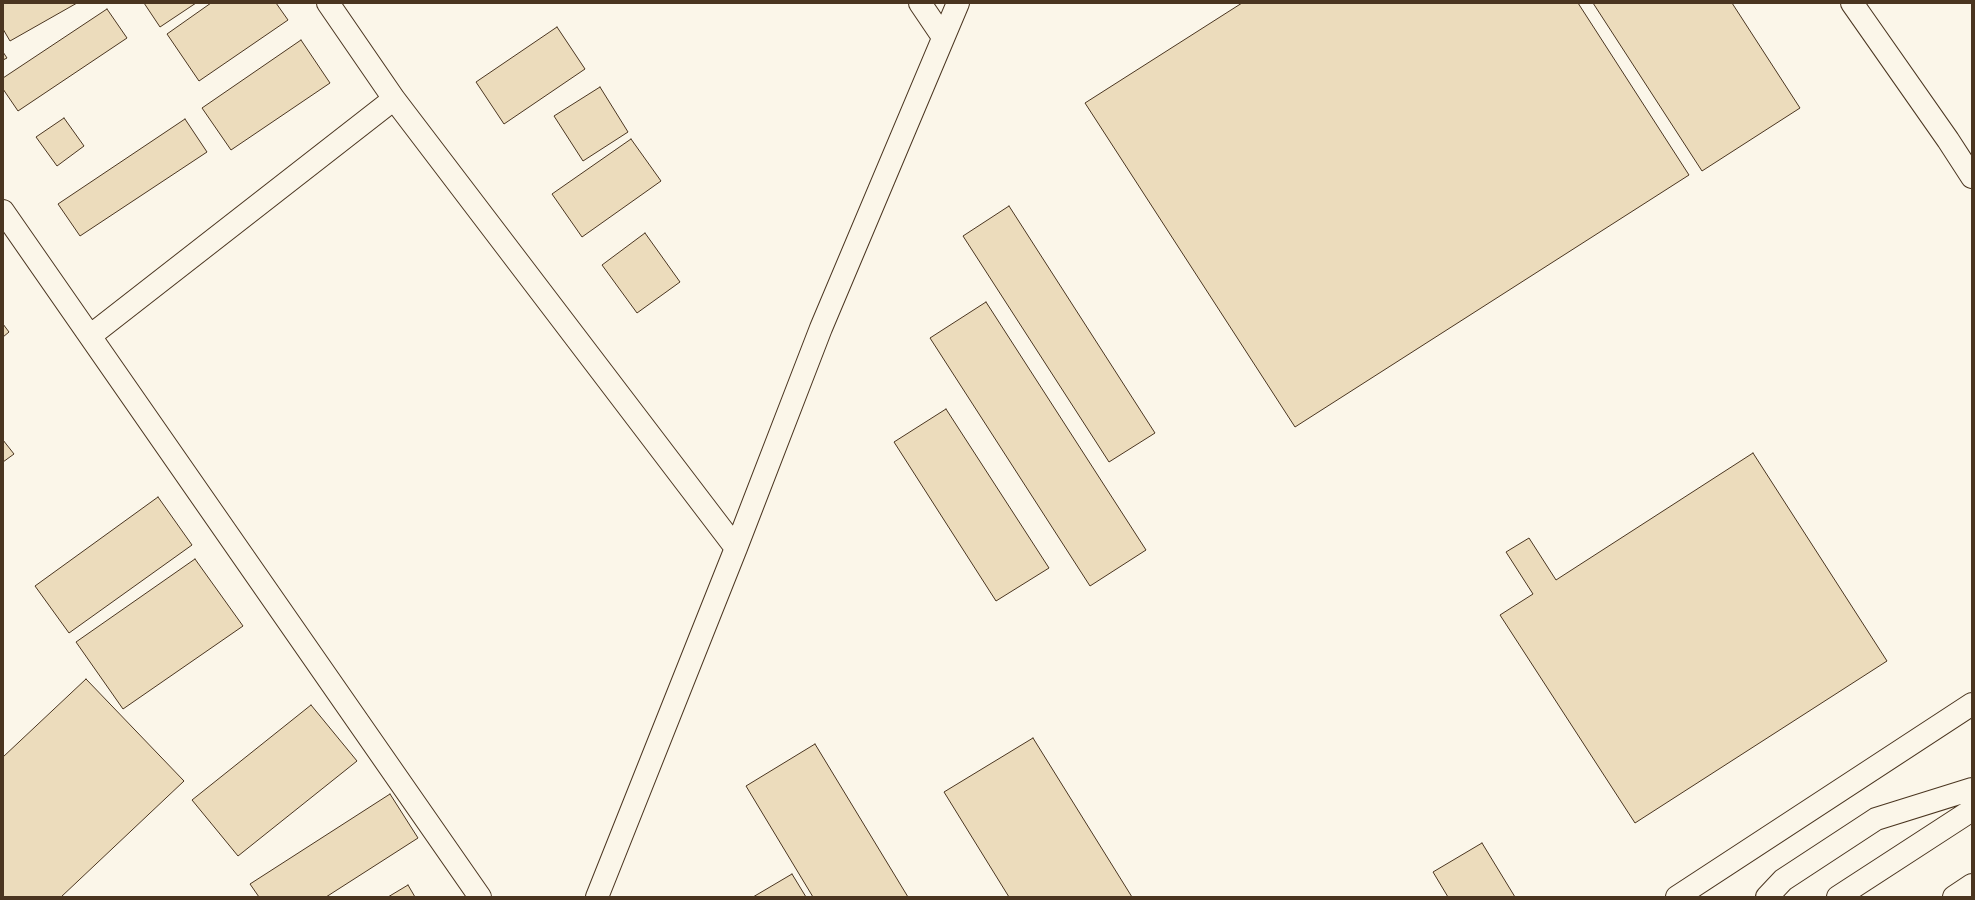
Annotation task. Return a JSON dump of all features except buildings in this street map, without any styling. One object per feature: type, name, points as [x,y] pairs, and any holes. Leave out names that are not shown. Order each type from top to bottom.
[{"type":"street","points":[[328,3],[394,99],[736,548]]},
{"type":"street","points":[[920,3],[943,38]]},
{"type":"street","points":[[597,897],[736,548],[821,328],[958,3]]},
{"type":"street","points":[[1852,3],[1948,140],[1972,177]]},
{"type":"street","points":[[90,336],[394,99]]},
{"type":"street","points":[[3,211],[480,897]]},
{"type":"street","points":[[1677,897],[1972,704]]},
{"type":"street","points":[[1767,897],[1783,880],[1876,818],[1972,789]]},
{"type":"street","points":[[1838,897],[1972,810]]},
{"type":"street","points":[[1954,897],[1972,885]]}]
